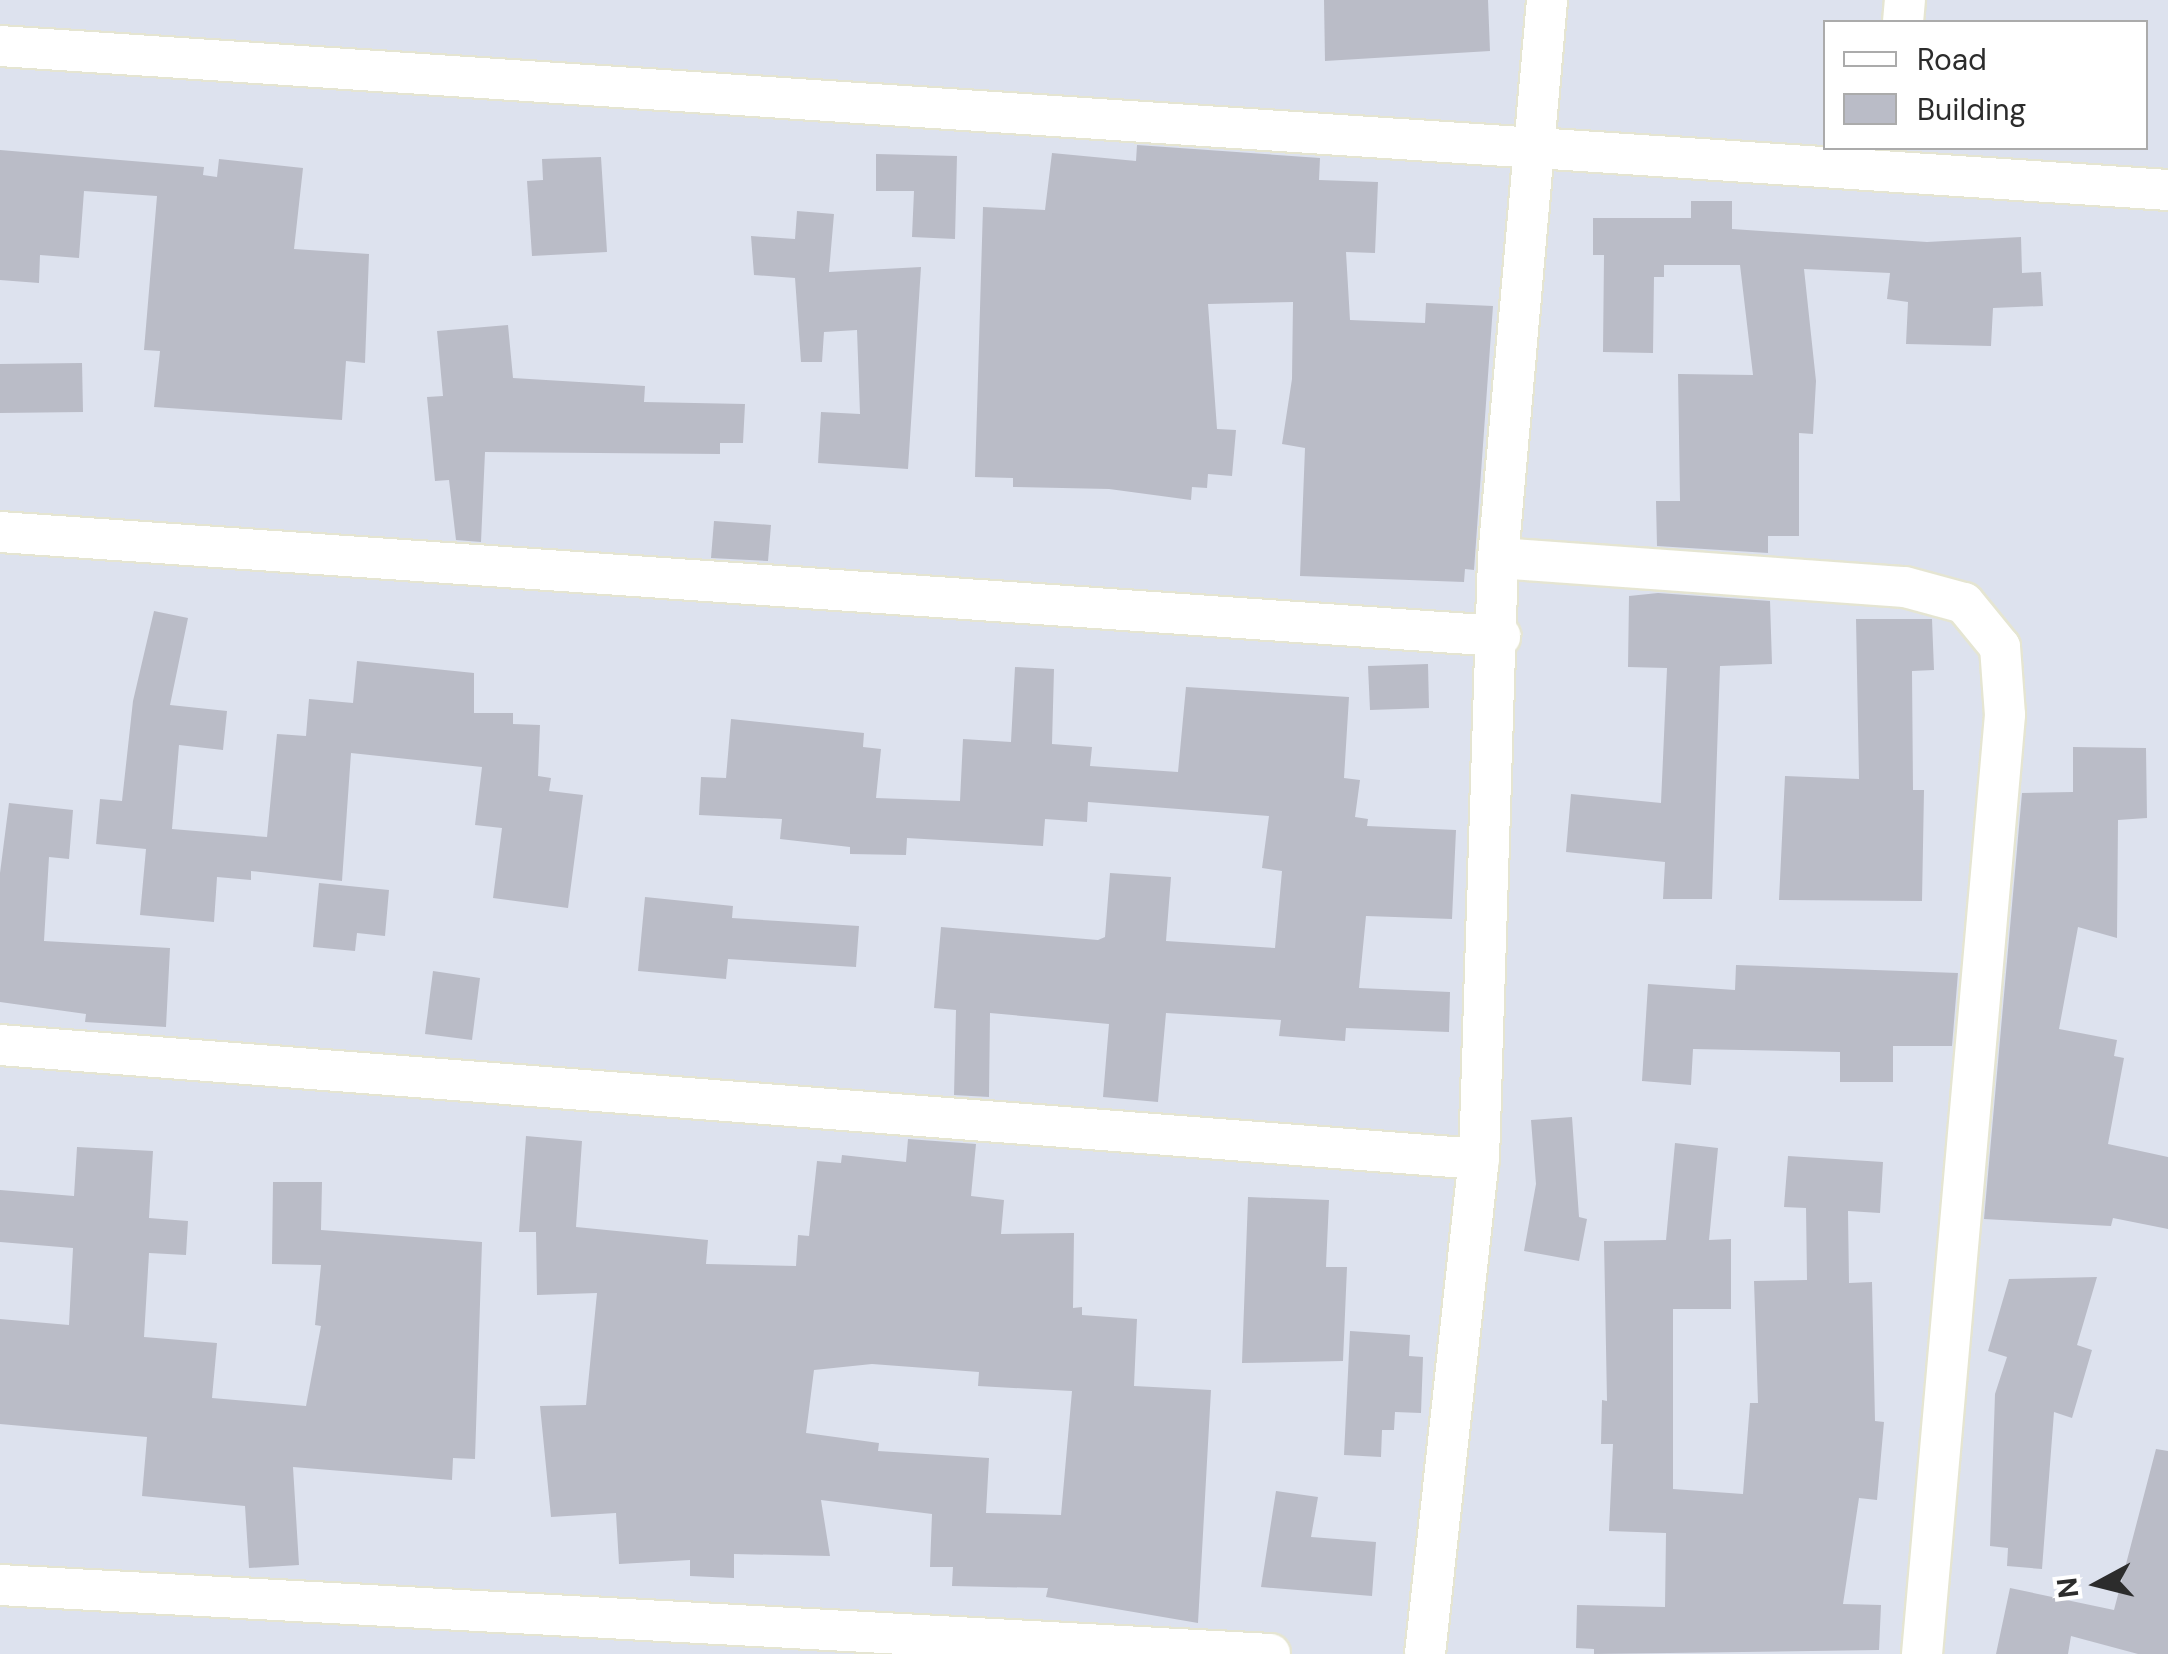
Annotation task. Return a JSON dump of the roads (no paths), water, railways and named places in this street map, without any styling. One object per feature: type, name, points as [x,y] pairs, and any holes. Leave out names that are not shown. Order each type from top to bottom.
[{"type":"street","points":[[1424,1654],[1480,1159],[1500,636],[1498,558],[1538,147],[1547,0]]},
{"type":"street","points":[[0,46],[1538,147],[1892,160],[2168,190]]},
{"type":"street","points":[[0,532],[1500,636]]},
{"type":"street","points":[[1498,558],[1906,587],[1964,604],[2000,647],[2005,715],[1922,1654]]},
{"type":"street","points":[[0,1045],[1480,1159]]},
{"type":"street","points":[[0,1585],[1270,1654]]}]
